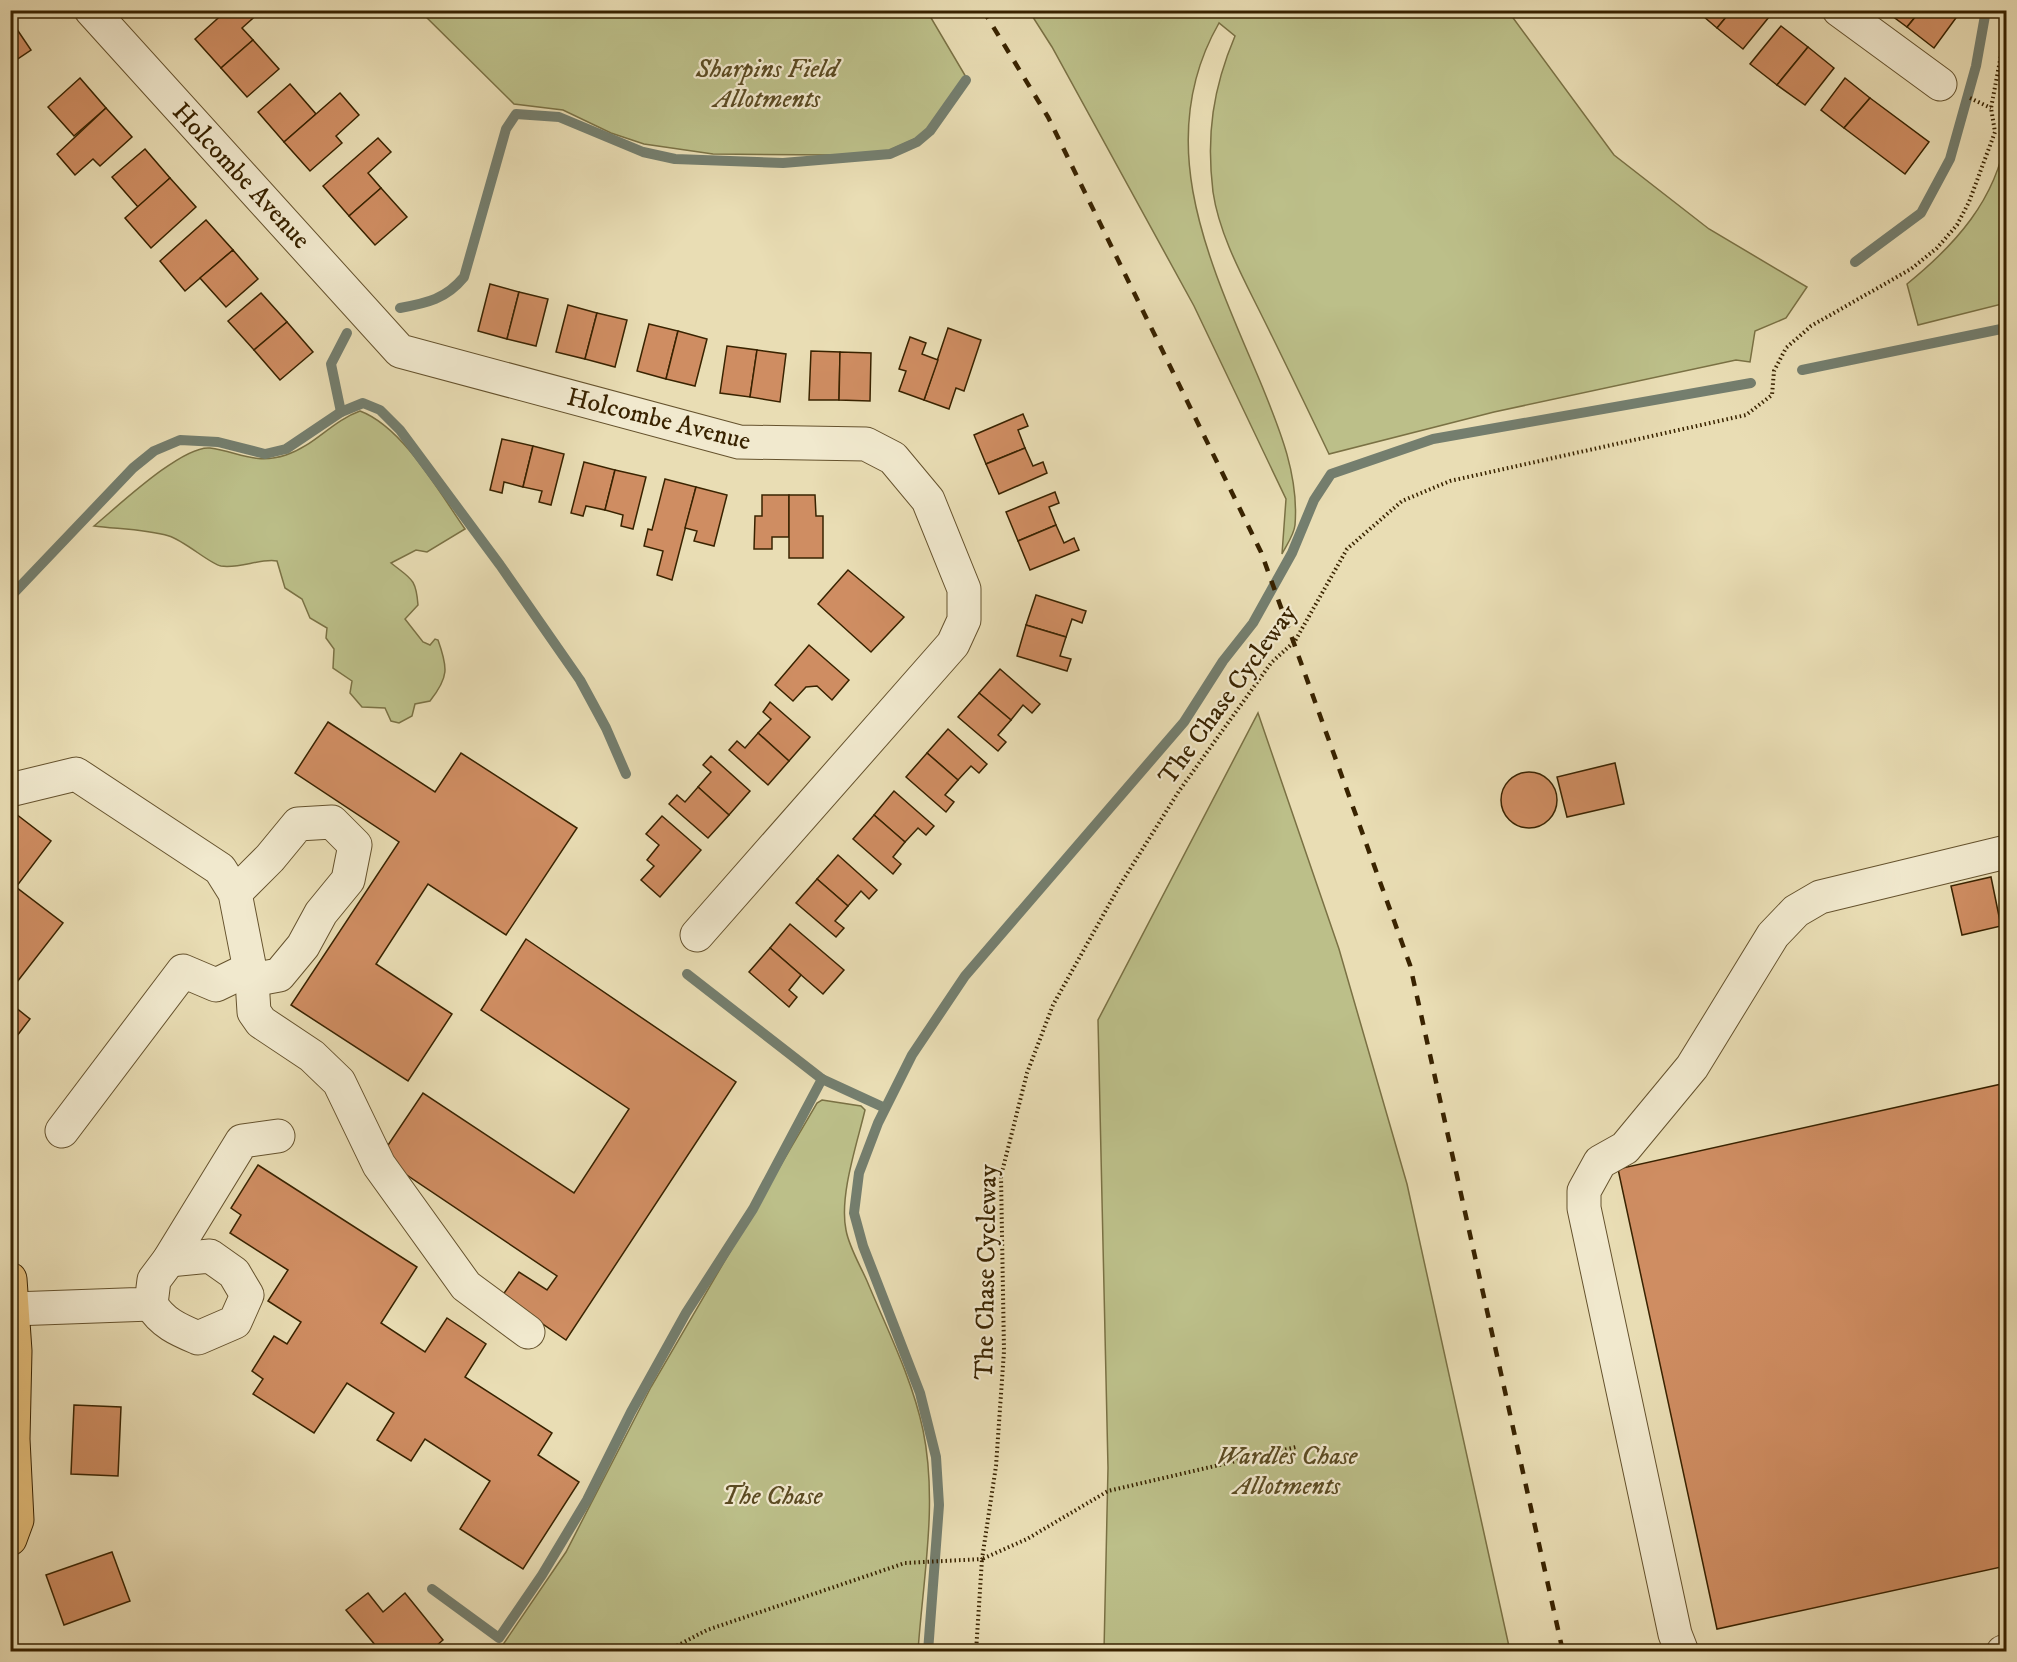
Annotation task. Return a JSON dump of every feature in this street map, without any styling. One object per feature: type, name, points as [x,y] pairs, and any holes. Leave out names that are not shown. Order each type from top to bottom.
[{"type":"main road","points":[[10,1539],[17,1520],[12,1439],[15,1351],[12,1294]]},
{"type":"street","name":"Holcombe Avenue","points":[[91,10],[400,351],[739,442],[866,444],[893,458],[928,500],[964,589],[964,620],[953,644],[697,935]]},
{"type":"street","points":[[1839,10],[1940,84]]},
{"type":"street","points":[[10,790],[76,774],[220,869],[234,893],[251,975],[254,1012],[261,1022],[312,1056],[339,1082],[379,1165],[466,1286],[528,1332]]},
{"type":"street","points":[[62,1131],[183,971],[216,985],[251,975],[279,975],[303,946],[321,914],[348,880],[355,845],[332,822],[298,825],[270,858],[234,893]]},
{"type":"street","points":[[1682,1652],[1675,1634],[1584,1208],[1584,1191],[1600,1162],[1625,1148],[1692,1067],[1773,935],[1796,911],[1820,897],[2007,852]]},
{"type":"street","points":[[170,1260],[210,1256],[234,1274],[247,1295],[235,1322],[198,1338],[177,1329],[158,1315],[152,1304],[154,1280],[170,1260],[242,1141],[278,1136]]},
{"type":"street","points":[[12,1294],[152,1304]]},
{"type":"path","name":"The Chase Cycleway","points":[[976,1652],[982,1559],[996,1466],[1004,1351],[1001,1176],[1027,1073],[1053,1005],[1120,885],[1179,791],[1271,663],[1295,641],[1347,549],[1402,501],[1450,481],[1746,415],[1772,395],[1774,371],[1786,348],[1811,326],[1911,269],[1937,249],[1957,225],[1970,202],[1995,132],[1991,108],[2007,29]]},
{"type":"path","points":[[1975,101],[1991,108]]},
{"type":"path","points":[[665,1652],[707,1630],[905,1563],[982,1559],[1027,1539],[1108,1491],[1296,1448]]},
{"type":"green space","name":"Sharpins Field Allotments","points":[[420,11],[927,11],[966,77],[928,128],[917,138],[888,151],[837,155],[713,154],[644,144],[611,133],[563,110],[514,104]]},
{"type":"green space","points":[[1029,11],[1508,11],[1614,155],[1709,229],[1807,287],[1786,318],[1755,331],[1750,362],[1736,360],[1494,412],[1329,454],[1238,268],[1220,223],[1213,192],[1211,131],[1221,74],[1235,36],[1219,23],[1199,69],[1189,115],[1189,161],[1196,206],[1208,252],[1287,454],[1294,489],[1295,525],[1282,554],[1286,499],[1194,306],[1052,47]]},
{"type":"green space","points":[[2006,137],[2006,303],[1918,325],[1907,284],[1957,237],[1971,220],[1993,181]]},
{"type":"green space","points":[[360,411],[376,419],[405,446],[419,462],[465,529],[427,552],[416,550],[391,563],[408,576],[416,589],[418,605],[405,619],[423,642],[430,645],[435,639],[438,640],[445,665],[444,679],[430,701],[415,704],[412,716],[399,723],[391,721],[385,708],[362,707],[350,693],[352,681],[333,668],[334,649],[326,638],[327,628],[310,618],[302,599],[285,588],[277,561],[221,566],[169,536],[94,526],[150,479],[183,456],[210,448],[256,458],[275,458],[296,451],[350,415]]},
{"type":"green space","name":"Wardles Chase Allotments","points":[[1258,713],[1339,949],[1407,1184],[1510,1651],[1104,1651],[1108,1468],[1098,1020]]},
{"type":"green space","name":"The Chase","points":[[822,1100],[861,1106],[865,1110],[847,1186],[844,1216],[847,1236],[906,1373],[923,1430],[927,1457],[929,1513],[918,1651],[504,1651],[500,1649],[566,1552],[651,1387],[817,1103]]},
{"type":"building","points":[[227,10],[260,12],[242,28],[253,40],[221,68],[195,39]]},
{"type":"building","points":[[1696,10],[1732,10],[1717,28]]},
{"type":"building","points":[[1732,10],[1761,10],[1769,17],[1743,49],[1717,28]]},
{"type":"building","points":[[1884,10],[1921,10],[1907,27]]},
{"type":"building","points":[[1921,10],[1961,11],[1934,48],[1907,27]]},
{"type":"building","points":[[10,19],[31,50],[10,64]]},
{"type":"building","points":[[1781,26],[1808,47],[1777,85],[1750,64]]},
{"type":"building","points":[[253,40],[279,69],[247,97],[221,68]]},
{"type":"building","points":[[1808,47],[1834,68],[1805,105],[1777,85]]},
{"type":"building","points":[[80,78],[106,108],[74,136],[48,107]]},
{"type":"building","points":[[1845,78],[1870,98],[1844,128],[1821,110]]},
{"type":"building","points":[[290,84],[316,114],[284,142],[258,112]]},
{"type":"building","points":[[340,93],[359,115],[336,136],[342,143],[310,171],[284,142]]},
{"type":"building","points":[[1870,98],[1929,142],[1905,174],[1844,128]]},
{"type":"building","points":[[106,108],[132,137],[100,166],[93,159],[75,175],[57,154]]},
{"type":"building","points":[[378,138],[391,152],[368,173],[381,188],[349,216],[323,186]]},
{"type":"building","points":[[145,149],[170,178],[138,207],[112,177]]},
{"type":"building","points":[[170,178],[196,207],[151,248],[125,218]]},
{"type":"building","points":[[381,188],[407,217],[375,245],[349,216]]},
{"type":"building","points":[[206,220],[233,250],[185,291],[160,261]]},
{"type":"building","points":[[233,250],[258,279],[226,307],[200,278]]},
{"type":"building","points":[[490,284],[519,292],[507,339],[478,331]]},
{"type":"building","points":[[519,292],[548,299],[536,346],[507,339]]},
{"type":"building","points":[[261,293],[287,322],[254,350],[228,321]]},
{"type":"building","points":[[568,305],[597,313],[585,359],[556,352]]},
{"type":"building","points":[[597,313],[627,320],[615,367],[585,359]]},
{"type":"building","points":[[287,322],[313,352],[280,380],[254,350]]},
{"type":"building","points":[[649,324],[678,331],[666,379],[637,371]]},
{"type":"building","points":[[948,328],[981,340],[964,391],[956,388],[949,409],[924,400]]},
{"type":"building","points":[[678,331],[707,339],[695,386],[666,379]]},
{"type":"building","points":[[910,337],[926,343],[922,354],[938,360],[924,400],[899,391],[906,371],[899,369]]},
{"type":"building","points":[[727,346],[757,350],[750,397],[720,393]]},
{"type":"building","points":[[757,350],[786,354],[780,402],[750,397]]},
{"type":"building","points":[[811,351],[840,352],[839,400],[809,400]]},
{"type":"building","points":[[840,352],[871,353],[870,401],[839,400]]},
{"type":"building","points":[[1023,414],[1028,426],[1018,430],[1025,448],[986,464],[974,435]]},
{"type":"building","points":[[502,439],[533,446],[523,487],[504,482],[502,493],[490,490]]},
{"type":"building","points":[[533,446],[564,454],[551,505],[539,502],[542,491],[523,487]]},
{"type":"building","points":[[1025,448],[1033,466],[1043,462],[1047,473],[999,494],[986,464]]},
{"type":"building","points":[[584,462],[615,470],[605,510],[586,506],[583,516],[571,513]]},
{"type":"building","points":[[615,470],[646,477],[633,529],[621,526],[623,515],[605,510]]},
{"type":"building","points":[[665,479],[696,487],[672,580],[657,575],[663,551],[644,546],[648,529],[652,530]]},
{"type":"building","points":[[696,487],[727,495],[714,546],[694,541],[697,531],[685,528]]},
{"type":"building","points":[[1055,492],[1059,503],[1049,507],[1056,525],[1018,541],[1006,512]]},
{"type":"building","points":[[762,495],[789,495],[789,537],[772,537],[772,549],[754,549],[755,516],[762,516]]},
{"type":"building","points":[[789,495],[815,495],[816,516],[823,516],[823,558],[789,558]]},
{"type":"building","points":[[1056,525],[1064,543],[1074,538],[1079,550],[1030,570],[1018,541]]},
{"type":"building","points":[[848,570],[904,617],[871,652],[818,604]]},
{"type":"building","points":[[1036,595],[1086,611],[1082,623],[1072,619],[1066,637],[1026,625]]},
{"type":"building","points":[[1026,625],[1066,637],[1060,656],[1071,659],[1067,671],[1017,656]]},
{"type":"building","points":[[809,645],[849,680],[832,700],[817,686],[806,687],[793,701],[775,685]]},
{"type":"building","points":[[1000,669],[1040,704],[1032,713],[1023,705],[1011,720],[979,693]]},
{"type":"building","points":[[979,693],[1011,720],[998,735],[1006,742],[998,751],[958,717]]},
{"type":"building","points":[[770,702],[810,737],[789,761],[758,733],[771,719],[763,712]]},
{"type":"building","points":[[328,722],[435,792],[461,753],[577,828],[506,935],[428,884],[376,964],[452,1014],[408,1081],[291,1005],[399,842],[295,773]]},
{"type":"building","points":[[948,729],[987,764],[979,773],[971,766],[958,780],[927,753]]},
{"type":"building","points":[[758,733],[789,761],[768,785],[729,750],[737,741],[745,748]]},
{"type":"building","points":[[927,753],[958,780],[945,795],[954,802],[946,812],[906,777]]},
{"type":"building","points":[[711,756],[750,791],[729,815],[698,787],[711,772],[703,765]]},
{"type":"building","points":[[1615,763],[1624,804],[1567,817],[1557,777]]},
{"type":"building","points":[[1529,772],[1540,774],[1549,780],[1555,789],[1557,800],[1555,811],[1549,820],[1540,826],[1529,828],[1518,826],[1509,820],[1503,811],[1501,800],[1503,789],[1509,780],[1518,774]]},
{"type":"building","points":[[698,787],[729,815],[708,838],[669,804],[677,795],[685,802]]},
{"type":"building","points":[[894,791],[934,826],[926,835],[918,828],[905,842],[874,815]]},
{"type":"building","points":[[16,814],[51,841],[16,887],[63,923],[10,991],[10,821]]},
{"type":"building","points":[[874,815],[905,842],[893,857],[901,864],[893,874],[853,839]]},
{"type":"building","points":[[662,816],[701,850],[660,897],[641,880],[654,866],[647,860],[659,845],[646,834]]},
{"type":"building","points":[[838,855],[877,890],[869,899],[861,891],[848,906],[817,879]]},
{"type":"building","points":[[1991,877],[2001,926],[1962,935],[1951,886]]},
{"type":"building","points":[[817,879],[848,906],[835,921],[844,928],[836,937],[796,903]]},
{"type":"building","points":[[790,924],[844,970],[823,994],[770,948]]},
{"type":"building","points":[[526,939],[736,1082],[566,1340],[502,1296],[519,1272],[547,1290],[557,1276],[380,1157],[423,1093],[574,1193],[629,1109],[481,1010]]},
{"type":"building","points":[[770,948],[801,975],[789,990],[797,997],[789,1007],[749,972]]},
{"type":"building","points":[[10,1003],[30,1019],[10,1045]]},
{"type":"building","points":[[2006,1083],[2006,1566],[1717,1629],[1618,1169]]},
{"type":"building","points":[[258,1165],[417,1267],[381,1323],[425,1352],[447,1318],[486,1344],[465,1377],[552,1433],[538,1455],[579,1482],[523,1569],[460,1529],[490,1481],[425,1439],[411,1461],[377,1440],[394,1413],[347,1383],[314,1433],[253,1394],[263,1379],[252,1371],[274,1336],[287,1344],[301,1322],[268,1301],[288,1270],[230,1233],[241,1215],[231,1208]]},
{"type":"building","points":[[74,1405],[121,1407],[118,1476],[71,1474]]},
{"type":"building","points":[[112,1552],[130,1601],[64,1625],[46,1575]]},
{"type":"building","points":[[368,1593],[383,1612],[405,1593],[443,1640],[429,1652],[381,1652],[346,1610]]},
{"type":"waterway","points":[[1855,262],[1921,213],[1950,159],[1976,66],[1986,10]]},
{"type":"waterway","points":[[400,308],[435,299],[450,290],[464,277],[506,129],[516,114],[559,117],[643,152],[675,159],[783,163],[890,154],[917,142],[930,131],[966,80]]},
{"type":"waterway","points":[[1802,370],[2006,328]]},
{"type":"waterway","points":[[341,412],[331,364],[347,333]]},
{"type":"waterway","points":[[928,1652],[939,1505],[936,1457],[920,1393],[863,1246],[854,1213],[859,1173],[878,1123],[912,1055],[965,976],[1184,722],[1223,661],[1253,623],[1292,553],[1314,500],[1331,474],[1433,439],[1751,383]]},
{"type":"waterway","points":[[10,597],[133,468],[154,451],[180,440],[218,442],[265,454],[286,449],[341,412],[363,403],[380,410],[400,430],[500,565],[580,680],[606,728],[626,774]]},
{"type":"waterway","points":[[687,974],[822,1079],[885,1108]]},
{"type":"waterway","points":[[432,1589],[499,1638],[542,1575],[587,1500],[631,1412],[686,1313],[753,1209],[822,1079]]},
{"type":"railway","points":[[983,10],[1048,117],[1261,552],[1410,965],[1563,1652]]}]
